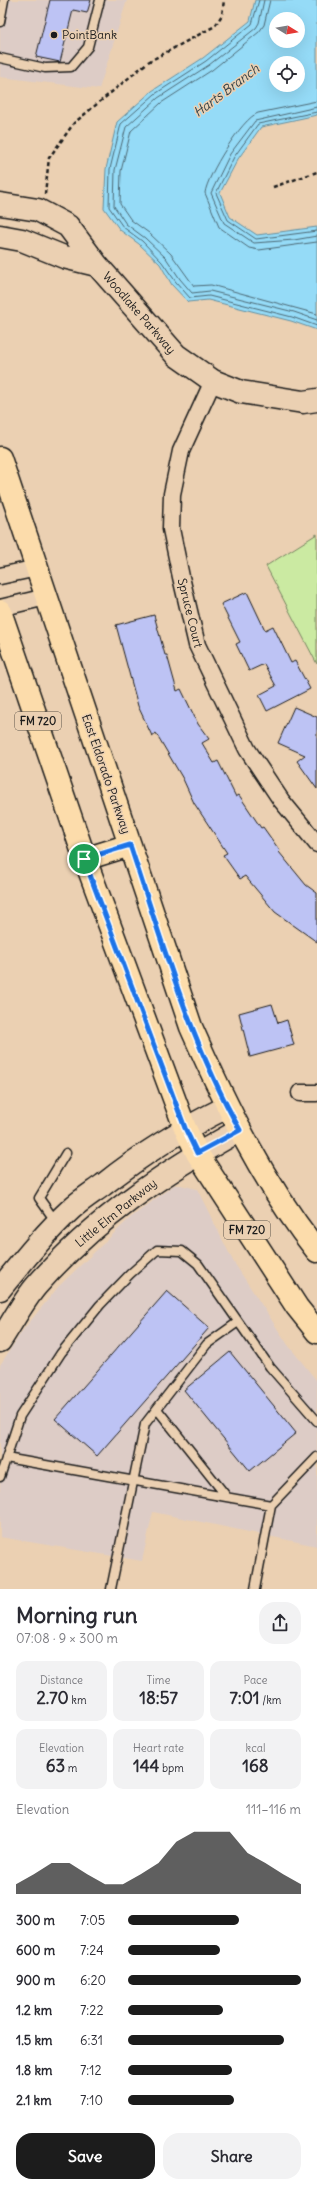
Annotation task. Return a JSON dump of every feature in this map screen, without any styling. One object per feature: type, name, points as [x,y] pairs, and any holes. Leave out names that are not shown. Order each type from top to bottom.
[{"type":"main road","name":"Woodlake Parkway","points":[[0,204],[38,210],[68,226],[97,265],[176,355],[213,381],[242,392],[302,402],[317,400]]},
{"type":"main road","name":"Woodlake Parkway","points":[[0,236],[22,240],[64,257],[97,265]]},
{"type":"main road","name":"East Eldorado Parkway","points":[[0,458],[191,1028],[227,1107],[292,1220],[317,1251]]},
{"type":"main road","name":"FM 720","points":[[0,609],[84,859],[185,1128],[197,1153],[297,1307],[317,1332]]},
{"type":"main road","points":[[84,859],[130,845]]},
{"type":"main road","points":[[0,1289],[20,1264],[71,1209],[132,1162],[185,1128],[227,1107]]},
{"type":"main road","name":"Little Elm Parkway","points":[[0,1341],[36,1286],[86,1234],[154,1181],[197,1153],[240,1130]]},
{"type":"street","name":"Spruce Court","points":[[213,381],[181,452],[172,494],[171,529],[181,577],[197,645],[247,749],[281,800],[317,844]]},
{"type":"street","points":[[0,576],[37,568]]},
{"type":"street","points":[[0,609],[46,597]]},
{"type":"street","points":[[300,1093],[317,1093]]},
{"type":"lane","points":[[0,22],[4,0]]},
{"type":"lane","points":[[0,58],[45,68],[71,67],[88,47],[100,0]]},
{"type":"lane","points":[[57,1224],[39,1198],[66,1153]]},
{"type":"lane","points":[[0,1476],[20,1416],[61,1353],[100,1305],[130,1274],[157,1250],[182,1251],[198,1264],[270,1367],[317,1421]]},
{"type":"lane","points":[[111,1589],[135,1481],[145,1424],[207,1344],[238,1322]]},
{"type":"lane","points":[[157,1409],[228,1497]]},
{"type":"lane","points":[[255,1589],[271,1505],[317,1457]]},
{"type":"lane","points":[[6,1458],[271,1505]]},
{"type":"path","points":[[44,199],[49,158],[74,123],[148,62],[215,26],[222,15],[224,0]]},
{"type":"path","points":[[273,187],[317,172]]},
{"type":"shaded area","points":[[0,0],[127,0],[99,89],[0,77]]},
{"type":"shaded area","points":[[174,1185],[197,1189],[233,1261],[288,1345],[317,1381],[317,1546],[153,1512],[142,1561],[0,1537],[0,1365],[23,1330],[59,1286],[130,1218]]},
{"type":"green space","points":[[317,534],[317,664],[266,566]]},
{"type":"water","name":"Harts Branch","points":[[255,0],[317,0],[317,115],[261,127],[238,159],[220,193],[230,217],[257,235],[317,227],[317,330],[291,321],[208,300],[188,302],[172,285],[160,264],[139,244],[120,230],[104,208],[106,169],[117,122],[152,91],[203,58],[250,21]]},
{"type":"building","name":"PointBank","points":[[50,0],[91,0],[87,13],[73,10],[60,62],[36,57]]},
{"type":"building","points":[[247,592],[265,630],[273,626],[291,663],[295,661],[310,689],[267,711],[259,695],[276,686],[264,664],[249,671],[236,644],[240,642],[221,604]]},
{"type":"building","points":[[154,615],[177,691],[181,689],[198,724],[209,739],[202,743],[214,763],[218,761],[236,797],[239,795],[261,828],[263,827],[280,851],[279,852],[306,885],[317,893],[317,942],[275,912],[245,876],[240,879],[223,855],[227,853],[194,803],[183,779],[156,733],[152,736],[138,706],[116,625]]},
{"type":"building","points":[[294,707],[317,717],[317,789],[297,761],[305,755],[278,743]]},
{"type":"building","points":[[272,1004],[278,1023],[287,1020],[294,1045],[250,1057],[239,1013]]},
{"type":"building","points":[[167,1291],[209,1328],[97,1456],[55,1419]]},
{"type":"building","points":[[230,1352],[296,1433],[250,1471],[184,1390]]},
{"type":"place","name":"PointBank","points":[[54,35]]},
{"type":"route","points":[[130,845],[191,1028],[227,1107],[240,1130],[197,1153],[185,1128],[84,859],[130,845]]}]
